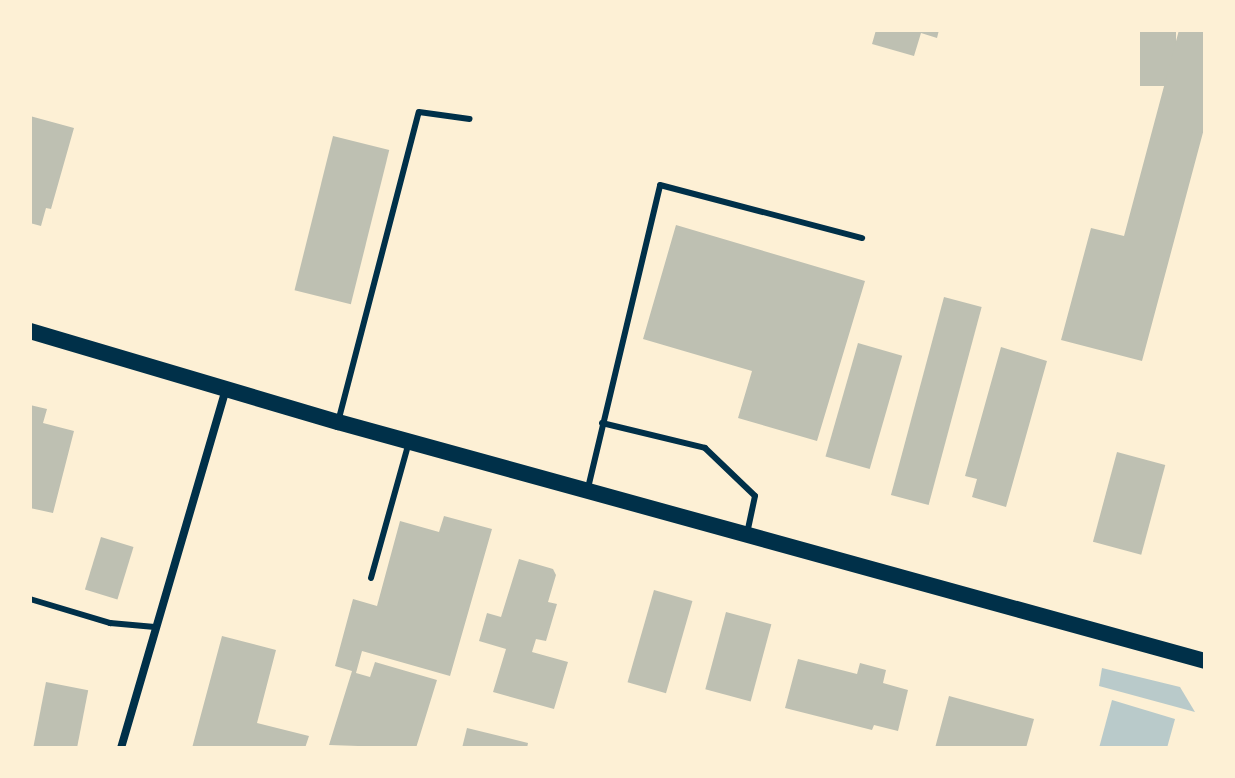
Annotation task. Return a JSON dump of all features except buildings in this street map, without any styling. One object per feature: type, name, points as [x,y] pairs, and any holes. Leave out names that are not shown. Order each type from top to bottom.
[{"type":"main road","points":[[30,331],[409,442],[1205,661]]},
{"type":"street","points":[[121,748],[226,390]]},
{"type":"lane","points":[[338,422],[419,112],[470,119]]},
{"type":"lane","points":[[587,491],[660,185],[862,238]]},
{"type":"lane","points":[[602,423],[705,448],[755,496],[746,535]]},
{"type":"lane","points":[[371,578],[409,442]]},
{"type":"lane","points":[[30,599],[110,623],[155,627]]},
{"type":"shaded area","points":[[1102,668],[1180,687],[1195,712],[1099,686]]},
{"type":"shaded area","points":[[1112,700],[1175,719],[1167,748],[1099,748]]}]
